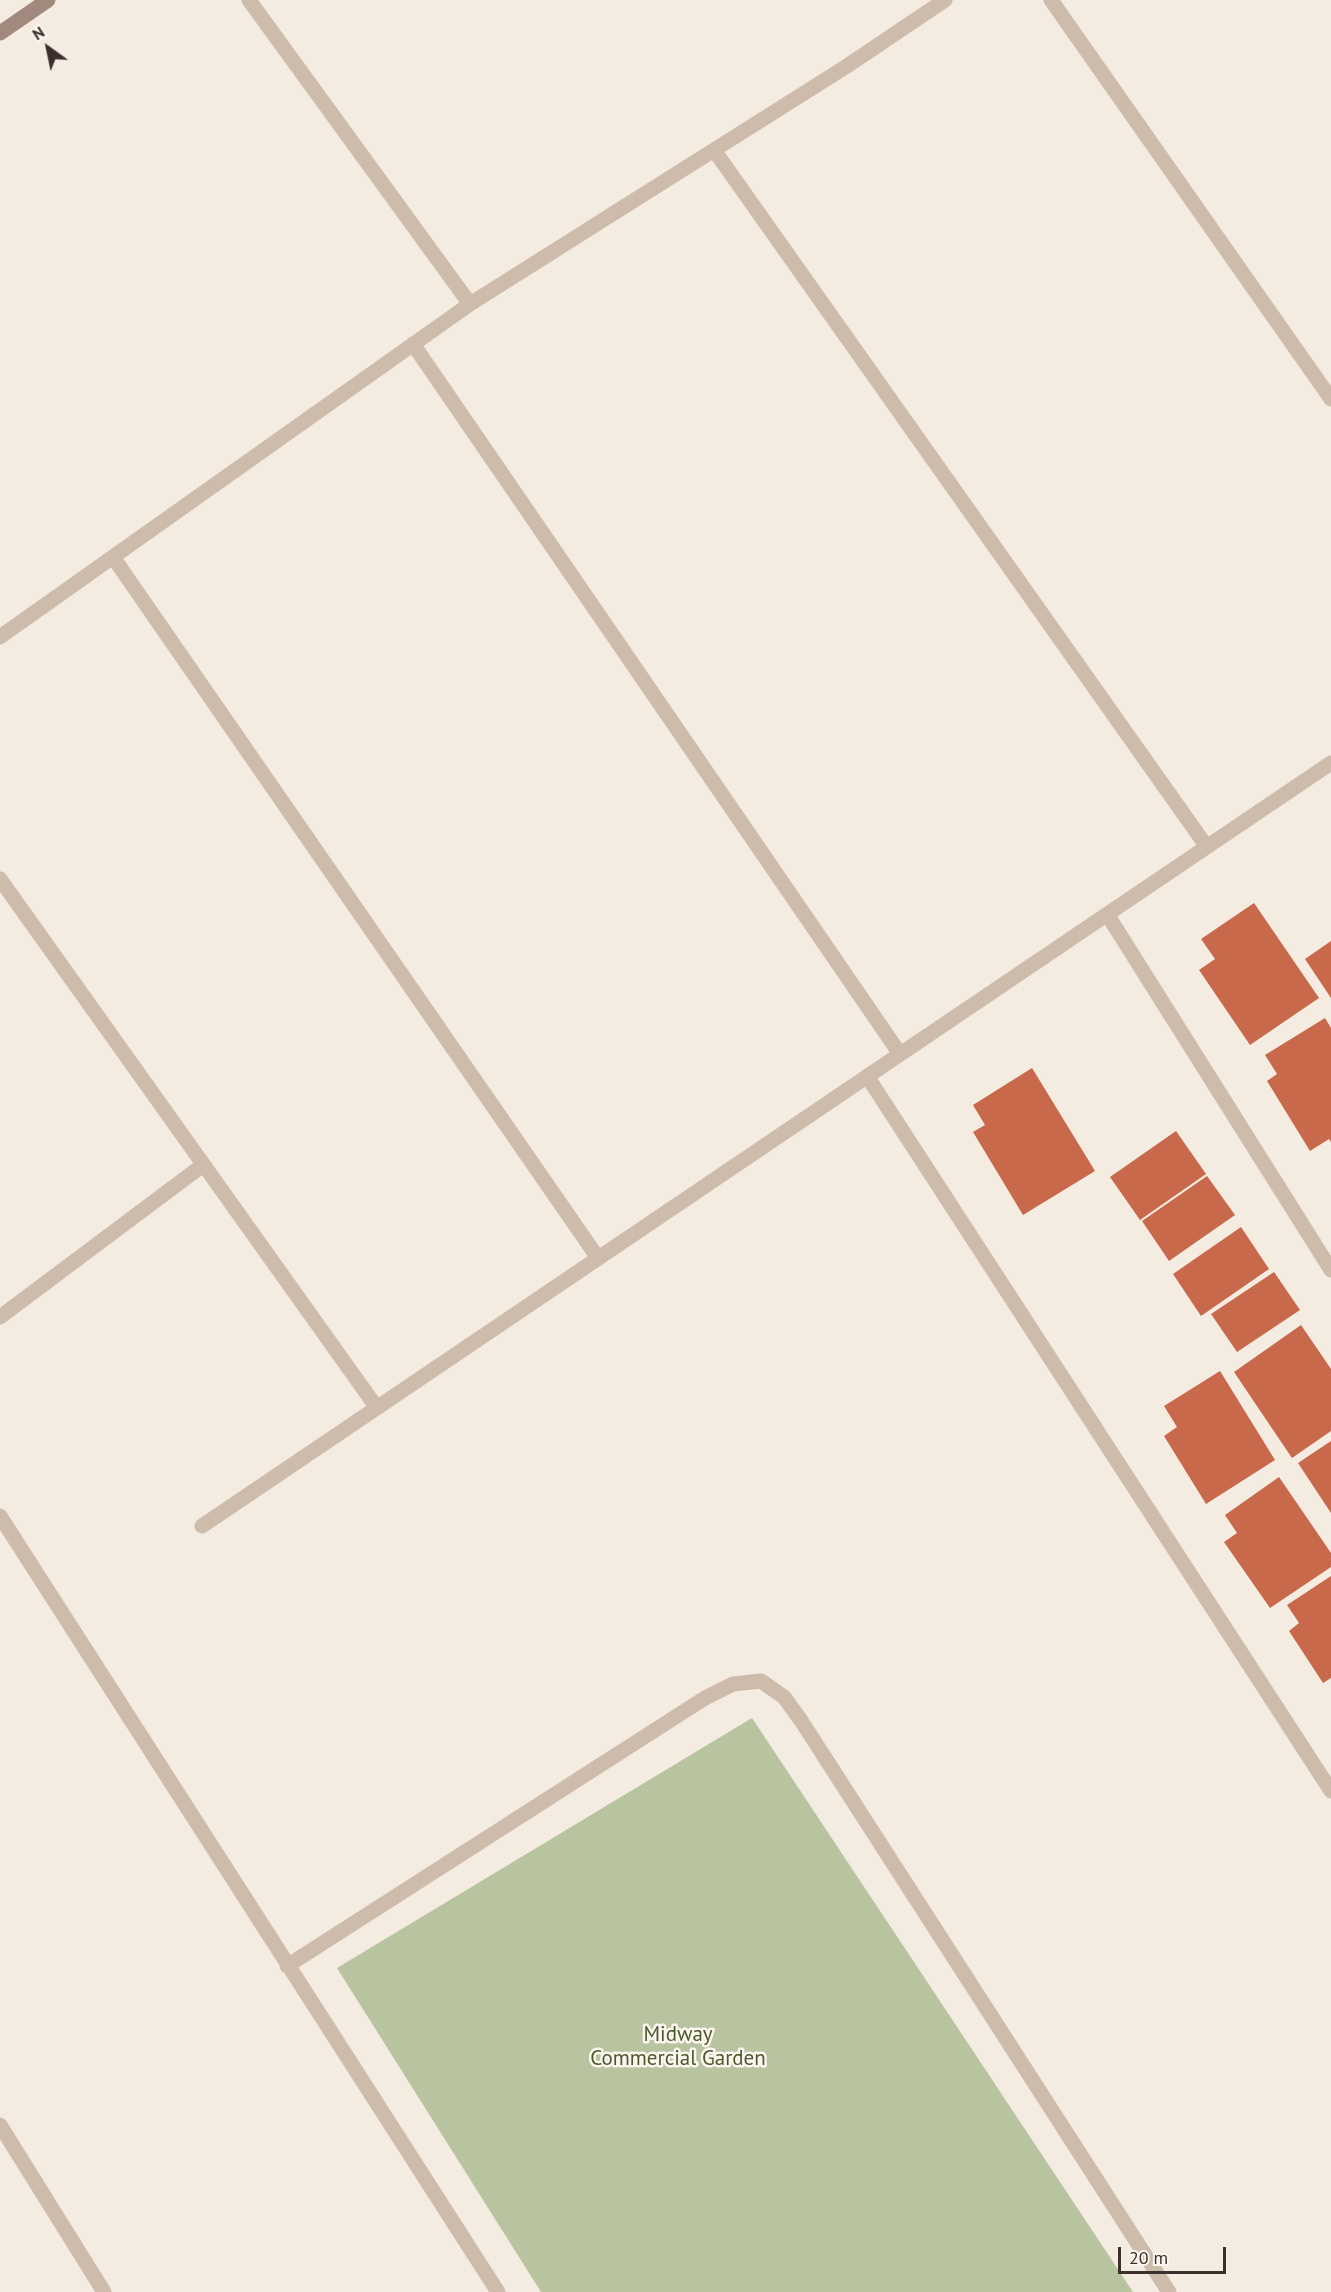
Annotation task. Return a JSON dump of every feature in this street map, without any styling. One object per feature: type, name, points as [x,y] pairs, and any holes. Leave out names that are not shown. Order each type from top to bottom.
[{"type":"main road","points":[[0,33],[48,0]]},
{"type":"street","points":[[249,0],[470,304]]},
{"type":"street","points":[[0,637],[470,304],[847,66],[945,0]]},
{"type":"street","points":[[1051,0],[1331,399]]},
{"type":"street","points":[[714,150],[1207,847]]},
{"type":"street","points":[[413,344],[900,1054]]},
{"type":"street","points":[[113,556],[598,1258]]},
{"type":"street","points":[[202,1526],[1331,763]]},
{"type":"street","points":[[0,879],[376,1408]]},
{"type":"street","points":[[1107,914],[1331,1270]]},
{"type":"street","points":[[867,1076],[1331,1791]]},
{"type":"street","points":[[0,1317],[203,1165]]},
{"type":"street","points":[[0,1516],[498,2292]]},
{"type":"street","points":[[287,1966],[705,1698],[733,1684],[761,1681],[784,1697],[802,1722],[1169,2292]]},
{"type":"street","points":[[0,2125],[104,2292]]},
{"type":"green space","name":"Midway Commercial Garden","points":[[752,1718],[1133,2292],[541,2292],[337,1968]]},
{"type":"building","points":[[1254,903],[1319,998],[1250,1045],[1199,970],[1215,959],[1201,939]]},
{"type":"building","points":[[1331,941],[1331,998],[1305,959]]},
{"type":"building","points":[[1325,1018],[1331,1028],[1331,1142],[1329,1139],[1310,1151],[1267,1081],[1277,1074],[1265,1055]]},
{"type":"building","points":[[1032,1068],[1095,1171],[1023,1215],[973,1132],[985,1125],[973,1105]]},
{"type":"building","points":[[1176,1131],[1206,1174],[1140,1220],[1110,1177]]},
{"type":"building","points":[[1207,1176],[1235,1215],[1169,1261],[1142,1221]]},
{"type":"building","points":[[1241,1227],[1269,1269],[1201,1316],[1173,1274]]},
{"type":"building","points":[[1274,1272],[1300,1310],[1237,1352],[1211,1314]]},
{"type":"building","points":[[1301,1325],[1331,1369],[1331,1431],[1292,1458],[1234,1372]]},
{"type":"building","points":[[1220,1371],[1275,1460],[1206,1504],[1164,1436],[1177,1427],[1164,1406]]},
{"type":"building","points":[[1331,1441],[1331,1513],[1298,1463]]},
{"type":"building","points":[[1279,1477],[1331,1553],[1331,1567],[1270,1608],[1224,1542],[1237,1533],[1225,1515]]},
{"type":"building","points":[[1331,1576],[1331,1678],[1323,1683],[1289,1631],[1299,1623],[1287,1605]]}]
